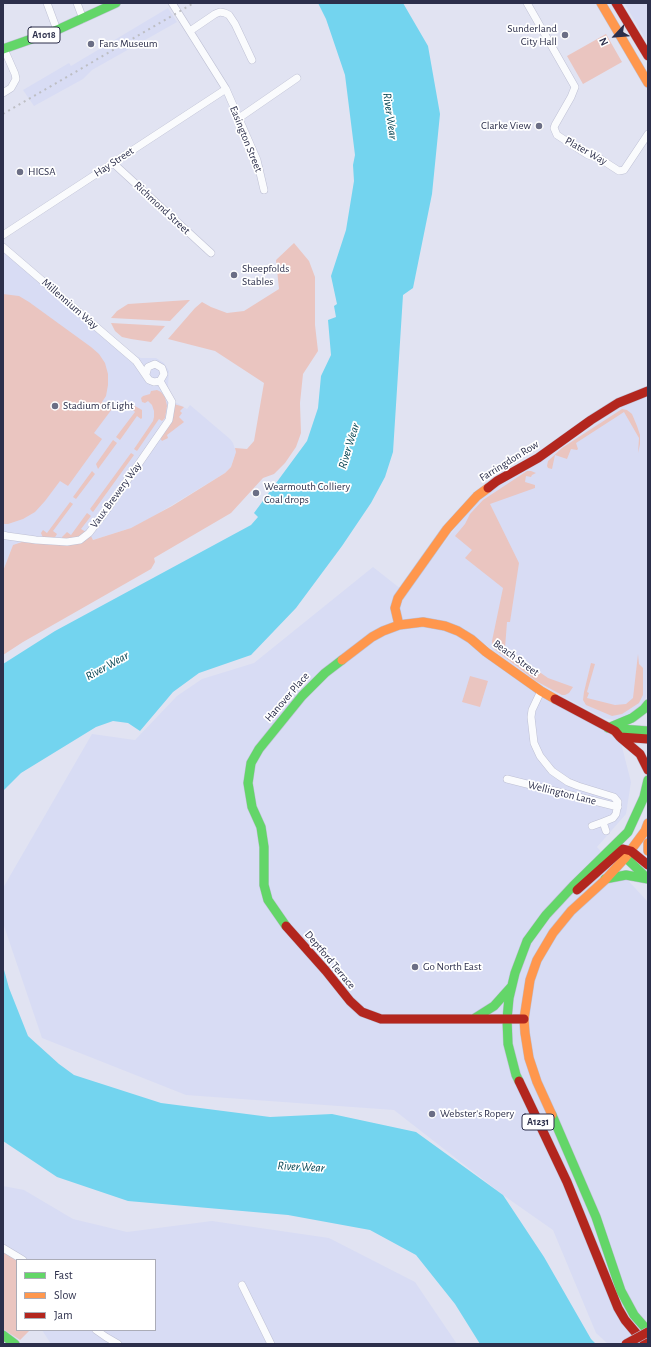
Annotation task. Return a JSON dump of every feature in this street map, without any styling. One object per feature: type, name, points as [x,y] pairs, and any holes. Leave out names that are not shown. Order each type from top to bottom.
[{"type":"main road","name":"A1018","points":[[3,49],[57,30],[116,3]]},
{"type":"main road","points":[[601,3],[648,83]]},
{"type":"main road","points":[[616,3],[648,56]]},
{"type":"main road","name":"Farringdon Row","points":[[399,626],[395,608],[398,598],[447,529],[477,496],[538,458],[618,403],[648,391]]},
{"type":"main road","name":"Beach Street","points":[[399,626],[423,622],[446,626],[458,631],[541,691],[615,732],[648,739]]},
{"type":"main road","name":"Hanover Place","points":[[258,819],[252,807],[248,783],[251,763],[259,749],[302,696],[325,673],[383,630],[399,626]]},
{"type":"main road","points":[[615,732],[644,709],[648,704]]},
{"type":"main road","points":[[615,732],[621,729],[648,731]]},
{"type":"main road","points":[[615,732],[640,754],[648,770]]},
{"type":"main road","name":"A1231","points":[[648,780],[644,798],[628,832],[624,850],[573,886],[546,915],[527,941],[518,963],[512,984],[507,1019],[508,1044],[516,1075],[568,1182],[618,1308],[625,1320],[648,1344]]},
{"type":"main road","name":"Deptford Terrace","points":[[258,819],[261,827],[264,847],[264,885],[268,900],[286,926],[326,971],[350,1001],[362,1012],[381,1018],[471,1020],[524,1019]]},
{"type":"main road","name":"A1231","points":[[648,823],[624,850],[605,880],[571,911],[546,943],[537,960],[530,980],[524,1019],[529,1058],[537,1082],[593,1210],[621,1291],[634,1316],[648,1331]]},
{"type":"main road","points":[[648,843],[648,851]]},
{"type":"main road","points":[[624,850],[648,865]]},
{"type":"main road","points":[[624,850],[648,879]]},
{"type":"main road","points":[[605,880],[616,876],[626,875],[648,879]]},
{"type":"main road","points":[[471,1020],[494,1006],[503,997],[512,984]]},
{"type":"main road","points":[[626,1344],[648,1331]]},
{"type":"main road","points":[[3,1335],[15,1344]]},
{"type":"street","points":[[48,3],[57,30]]},
{"type":"street","points":[[77,3],[83,19]]},
{"type":"street","name":"Easington Street","points":[[172,3],[226,88],[257,160],[264,190]]},
{"type":"street","name":"Plater Way","points":[[527,3],[575,88],[554,128],[557,135],[588,155],[599,158],[619,171],[624,170],[648,134]]},
{"type":"street","points":[[190,31],[215,14],[220,12],[225,13],[229,15],[235,24],[252,60]]},
{"type":"street","points":[[3,49],[16,79],[11,88],[3,93]]},
{"type":"street","points":[[239,118],[296,78]]},
{"type":"street","name":"Hay Street","points":[[3,235],[226,88]]},
{"type":"street","name":"Richmond Street","points":[[112,163],[211,254]]},
{"type":"street","name":"Millennium Way","points":[[3,247],[136,361],[146,374]]},
{"type":"street","name":"Millennium Way","points":[[136,361],[150,366]]},
{"type":"street","points":[[158,365],[162,368],[163,377],[160,381],[152,382],[148,379],[146,374],[147,369],[150,366],[158,365]]},
{"type":"street","name":"Vaux Brewery Way","points":[[3,535],[36,540],[67,542],[80,540],[89,533],[169,420],[172,402],[160,381]]},
{"type":"street","points":[[541,691],[532,710],[531,718],[534,743],[540,756],[552,771],[568,782],[614,797],[618,802],[615,816],[592,826]]},
{"type":"street","name":"Wellington Lane","points":[[507,779],[618,807]]},
{"type":"street","points":[[603,822],[606,830]]},
{"type":"street","points":[[3,1248],[21,1259]]},
{"type":"street","points":[[242,1285],[271,1344]]},
{"type":"street","points":[[97,1331],[106,1338],[118,1344]]},
{"type":"shaded area","points":[[648,3],[648,44],[625,4]]},
{"type":"shaded area","points":[[168,8],[177,22],[92,70],[83,79],[34,106],[23,90],[69,63],[71,66]]},
{"type":"shaded area","points":[[606,34],[622,62],[583,84],[567,56]]},
{"type":"shaded area","points":[[294,243],[309,261],[315,277],[315,325],[318,351],[303,374],[300,403],[301,433],[296,447],[285,463],[274,474],[263,478],[231,513],[154,558],[155,562],[151,569],[3,655],[3,571],[13,545],[22,542],[71,545],[80,543],[91,536],[93,540],[131,528],[172,506],[225,473],[231,467],[236,452],[235,448],[247,449],[254,441],[264,383],[215,351],[168,339],[202,302],[227,313],[244,311],[279,289],[276,260]]},
{"type":"shaded area","points":[[3,244],[136,356],[141,358],[156,358],[164,363],[169,371],[168,386],[175,402],[187,409],[190,405],[230,439],[236,452],[231,467],[225,473],[149,519],[131,528],[93,540],[91,537],[80,543],[71,545],[13,545],[3,571]]},
{"type":"shaded area","name":"Stadium of Light","points":[[3,294],[19,296],[29,302],[99,354],[105,363],[108,374],[106,396],[102,402],[112,409],[94,433],[102,439],[68,486],[60,481],[35,512],[23,519],[8,524],[3,524]]},
{"type":"shaded area","points":[[190,300],[170,321],[111,318],[117,311],[128,304]]},
{"type":"shaded area","points":[[111,323],[165,326],[151,342],[122,337],[115,331]]},
{"type":"shaded area","points":[[157,390],[165,397],[167,406],[165,418],[162,421],[159,419],[137,451],[134,449],[153,421],[154,417],[152,405],[148,401],[145,403],[142,402],[141,398],[150,394],[151,391]]},
{"type":"shaded area","points":[[648,394],[648,648],[646,697],[643,704],[635,711],[619,719],[614,720],[604,718],[535,682],[465,629],[444,621],[620,739],[631,782],[626,814],[597,847],[648,902],[648,1344],[608,1344],[596,1333],[553,1230],[503,1195],[394,1110],[186,1095],[42,1038],[3,923],[3,888],[92,734],[135,740],[177,696],[202,679],[254,663],[373,567],[406,593],[468,511],[480,499],[506,481],[551,455],[618,409]]},
{"type":"shaded area","points":[[174,404],[184,407],[180,411],[182,413],[179,417],[184,422],[167,435],[168,438],[162,441],[160,438],[174,415],[172,414]]},
{"type":"shaded area","points":[[135,406],[142,410],[142,418],[141,419],[137,416],[120,440],[116,437],[135,412],[131,408]]},
{"type":"shaded area","points":[[622,409],[627,410],[632,414],[637,426],[640,435],[638,453],[639,438],[624,412],[576,443],[578,449],[571,449],[567,459],[555,455],[552,469],[548,468],[548,461],[562,448]]},
{"type":"shaded area","points":[[113,440],[117,443],[98,469],[96,464]]},
{"type":"shaded area","points":[[131,453],[134,455],[93,512],[90,509]]},
{"type":"shaded area","points":[[92,471],[95,474],[76,499],[73,497]]},
{"type":"shaded area","points":[[527,471],[536,473],[531,477],[526,476],[525,482],[535,485],[535,488],[490,504],[519,563],[510,622],[507,622],[505,648],[548,678],[573,687],[569,693],[565,695],[562,695],[536,681],[492,647],[503,588],[465,558],[472,550],[455,536],[465,524],[470,514],[483,500]]},
{"type":"shaded area","points":[[70,502],[73,504],[53,531],[57,534],[54,539],[43,538],[41,533],[43,530],[47,533]]},
{"type":"shaded area","points":[[87,513],[91,516],[81,529],[86,532],[81,537],[63,540],[62,537],[67,532],[71,535]]},
{"type":"shaded area","points":[[638,654],[639,664],[643,668],[643,695],[639,703],[622,714],[612,716],[586,705],[583,700],[591,663],[595,664],[587,692],[589,693],[587,698],[615,705],[626,704],[633,698]]},
{"type":"shaded area","points":[[470,676],[488,681],[480,707],[462,702]]},
{"type":"shaded area","points":[[3,1186],[24,1190],[73,1219],[127,1232],[212,1221],[329,1238],[415,1282],[457,1344],[51,1344],[43,1331],[156,1331],[156,1259],[16,1259],[16,1262],[3,1281]]},
{"type":"shaded area","points":[[3,1248],[16,1259],[16,1331],[29,1331],[20,1340],[3,1329]]},
{"type":"water","name":"River Wear","points":[[318,3],[403,3],[428,46],[440,114],[432,194],[413,288],[403,295],[393,452],[385,477],[371,503],[342,546],[296,608],[251,655],[199,673],[173,692],[140,731],[128,723],[113,721],[96,727],[21,773],[3,791],[3,664],[55,631],[251,525],[258,517],[254,513],[307,441],[318,408],[321,376],[331,355],[328,320],[336,317],[334,306],[337,304],[331,276],[346,230],[354,181],[353,165],[355,155],[345,75],[326,19]]},
{"type":"water","name":"River Wear","points":[[3,966],[9,988],[28,1036],[59,1064],[74,1075],[161,1103],[270,1117],[332,1114],[416,1132],[503,1195],[544,1257],[591,1339],[596,1344],[480,1344],[455,1304],[416,1255],[370,1230],[288,1215],[128,1201],[57,1177],[3,1141]]},
{"type":"railway","points":[[3,114],[194,3]]},
{"type":"traffic: fast","points":[[3,49],[57,30],[116,3]]},
{"type":"traffic: fast","points":[[286,926],[268,900],[264,885],[264,847],[261,827],[252,807],[248,783],[251,763],[259,749],[302,696],[325,673],[342,660]]},
{"type":"traffic: fast","points":[[608,728],[632,718],[648,704]]},
{"type":"traffic: fast","points":[[615,731],[621,729],[648,731]]},
{"type":"traffic: fast","points":[[519,1081],[508,1044],[507,1019],[509,998],[515,973],[527,941],[546,915],[628,832],[644,797],[648,780]]},
{"type":"traffic: fast","points":[[621,853],[648,879]]},
{"type":"traffic: fast","points":[[605,879],[626,875],[648,879]]},
{"type":"traffic: fast","points":[[475,1018],[494,1006],[511,987]]},
{"type":"traffic: fast","points":[[552,1115],[596,1217],[621,1291],[634,1315],[648,1331]]},
{"type":"traffic: fast","points":[[3,1335],[15,1344]]},
{"type":"traffic: slow","points":[[601,3],[648,83]]},
{"type":"traffic: slow","points":[[399,625],[395,608],[398,598],[447,529],[477,496],[488,488]]},
{"type":"traffic: slow","points":[[342,660],[372,637],[399,625],[423,622],[445,626],[458,631],[471,639],[486,652],[541,691],[555,699]]},
{"type":"traffic: slow","points":[[552,1115],[537,1082],[529,1058],[524,1019],[530,980],[537,960],[553,933],[571,911],[605,880],[625,858],[645,831],[648,823]]},
{"type":"traffic: slow","points":[[648,843],[648,851]]},
{"type":"traffic: jam","points":[[616,3],[648,56]]},
{"type":"traffic: jam","points":[[488,488],[497,481],[538,458],[591,420],[618,403],[648,391]]},
{"type":"traffic: jam","points":[[555,699],[615,731],[620,737],[648,739]]},
{"type":"traffic: jam","points":[[621,738],[640,754],[648,770]]},
{"type":"traffic: jam","points":[[577,890],[623,849],[631,851],[648,865]]},
{"type":"traffic: jam","points":[[286,926],[326,971],[350,1001],[362,1012],[381,1019],[524,1019]]},
{"type":"traffic: jam","points":[[519,1081],[567,1182],[618,1308],[625,1320],[648,1344]]},
{"type":"traffic: jam","points":[[626,1344],[648,1332]]},
{"type":"place","name":"Sunderland City Hall","points":[[565,35]]},
{"type":"place","name":"Fans Museum","points":[[91,44]]},
{"type":"place","name":"Clarke View","points":[[539,126]]},
{"type":"place","name":"HICSA","points":[[20,172]]},
{"type":"place","name":"Sheepfolds Stables","points":[[234,275]]},
{"type":"place","name":"Stadium of Light","points":[[55,406]]},
{"type":"place","name":"Wearmouth Colliery Coal drops","points":[[256,493]]},
{"type":"place","name":"Go North East","points":[[415,967]]},
{"type":"place","name":"Webster's Ropery","points":[[432,1114]]}]
